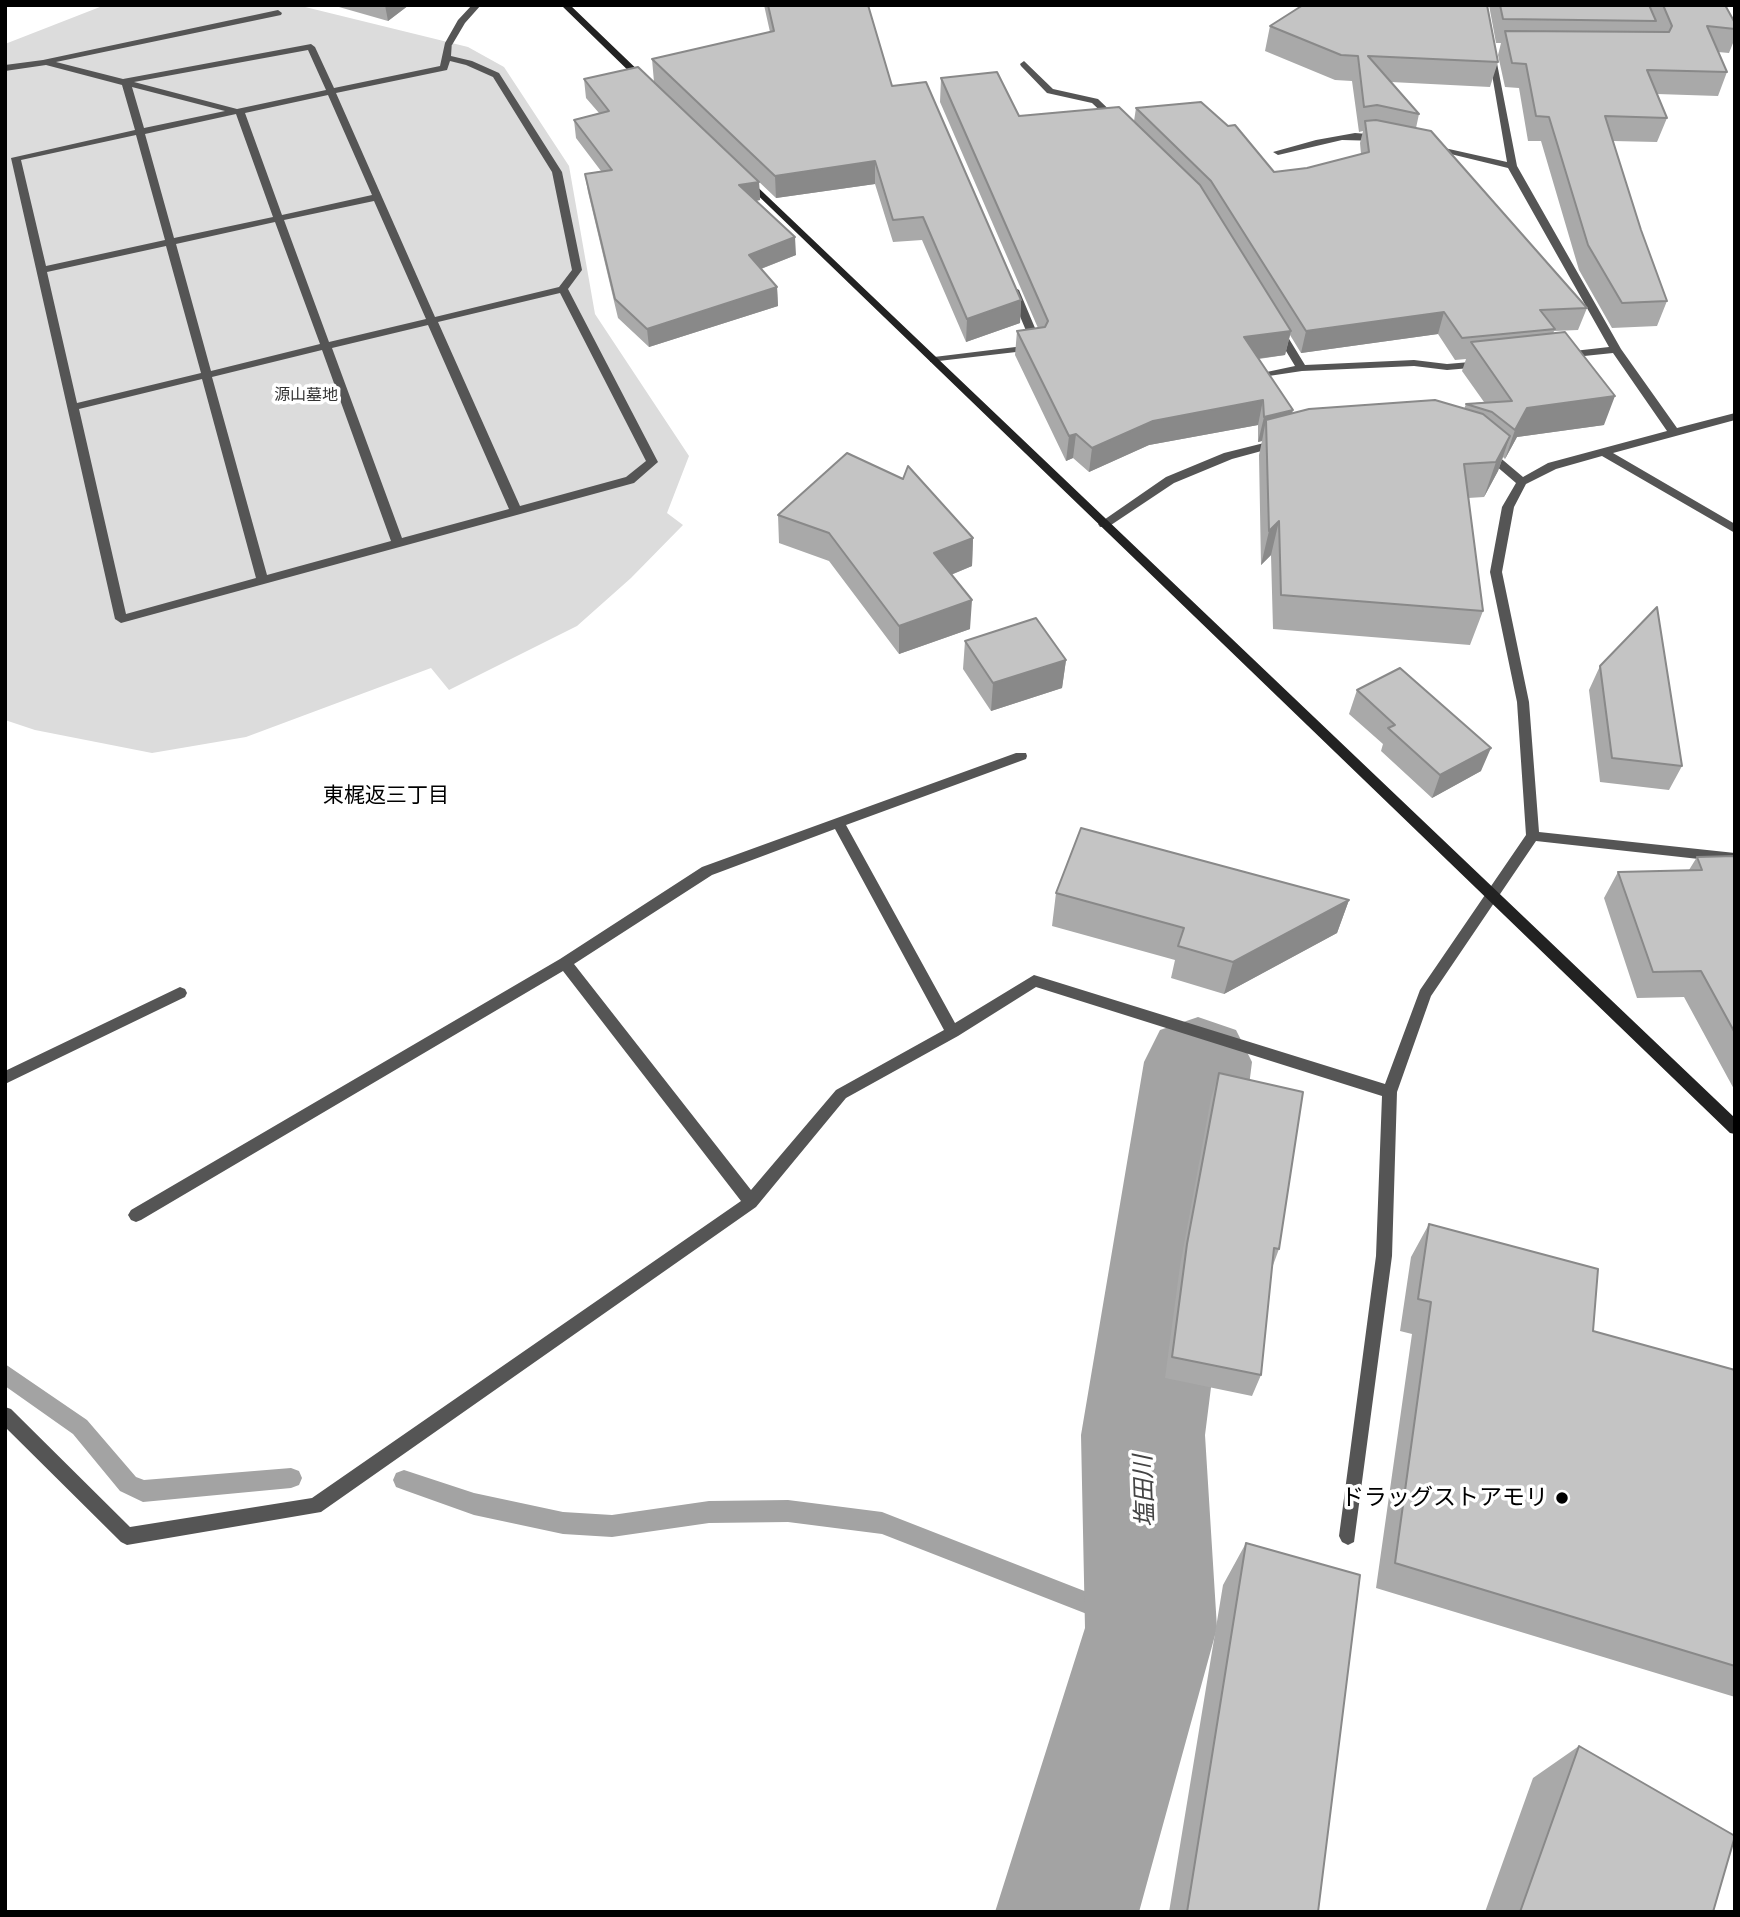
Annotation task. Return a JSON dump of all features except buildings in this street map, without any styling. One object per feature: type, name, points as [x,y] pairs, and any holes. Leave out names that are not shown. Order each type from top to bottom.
[{"type":"street","points":[[477,5],[461,22],[449,43],[444,68],[16,158],[121,620],[630,480],[652,461],[563,289]]},
{"type":"street","points":[[565,5],[655,92]]},
{"type":"street","points":[[5,68],[46,62],[278,13]]},
{"type":"street","points":[[1489,38],[1512,166],[1616,349],[1673,431]]},
{"type":"street","points":[[125,81],[312,47],[516,511]]},
{"type":"street","points":[[1491,49],[1504,49]]},
{"type":"street","points":[[73,407],[563,289],[577,270],[557,172],[496,75],[469,63],[446,58]]},
{"type":"street","points":[[46,62],[240,113]]},
{"type":"street","points":[[1024,64],[1050,91],[1095,101],[1124,130]]},
{"type":"street","points":[[125,81],[263,581]]},
{"type":"street","points":[[240,113],[398,544]]},
{"type":"street","points":[[1279,152],[1329,140],[1371,136],[1396,141]]},
{"type":"street","points":[[1420,146],[1512,166]]},
{"type":"street","points":[[735,168],[1735,1128]]},
{"type":"street","points":[[41,270],[377,197]]},
{"type":"street","points":[[934,360],[1038,347],[1006,273]]},
{"type":"street","points":[[1273,322],[1302,368]]},
{"type":"street","points":[[1551,356],[1616,349]]},
{"type":"street","points":[[1266,375],[1302,368],[1414,363],[1447,367],[1499,362]]},
{"type":"street","points":[[1348,1536],[1384,1256],[1390,1092],[1425,994],[1533,836],[1523,702],[1496,572],[1508,507],[1522,482],[1552,466],[1735,416]]},
{"type":"street","points":[[1104,524],[1170,480],[1227,456],[1292,440]]},
{"type":"street","points":[[1477,445],[1522,482]]},
{"type":"street","points":[[1602,451],[1735,528]]},
{"type":"street","points":[[136,1215],[565,963],[707,871],[1021,756]]},
{"type":"street","points":[[839,824],[953,1031]]},
{"type":"street","points":[[1533,836],[1735,858]]},
{"type":"street","points":[[565,963],[751,1202]]},
{"type":"street","points":[[5,1415],[127,1535],[314,1506],[751,1202],[842,1094],[1034,981],[1390,1092]]},
{"type":"street","points":[[5,1078],[180,993]]},
{"type":"green space","name":"源山墓地","points":[[105,5],[297,5],[468,47],[504,67],[569,166],[595,314],[689,456],[667,513],[683,525],[631,578],[577,626],[449,690],[431,668],[246,737],[152,753],[35,730],[5,720],[5,44]]},
{"type":"waterway","name":"塩田川","points":[[1067,1912],[1151,1628],[1143,1435],[1198,1062]]},
{"type":"waterway","points":[[5,1374],[80,1427],[128,1484],[143,1491],[291,1478]]},
{"type":"waterway","points":[[404,1480],[474,1504],[563,1523],[612,1526],[709,1512],[788,1511],[882,1523],[1151,1628]]},
{"type":"place","name":"ドラッグストアモリ","points":[[1562,1498]]},
{"type":"district","name":"東梶返三丁目","points":[[386,796]]}]
